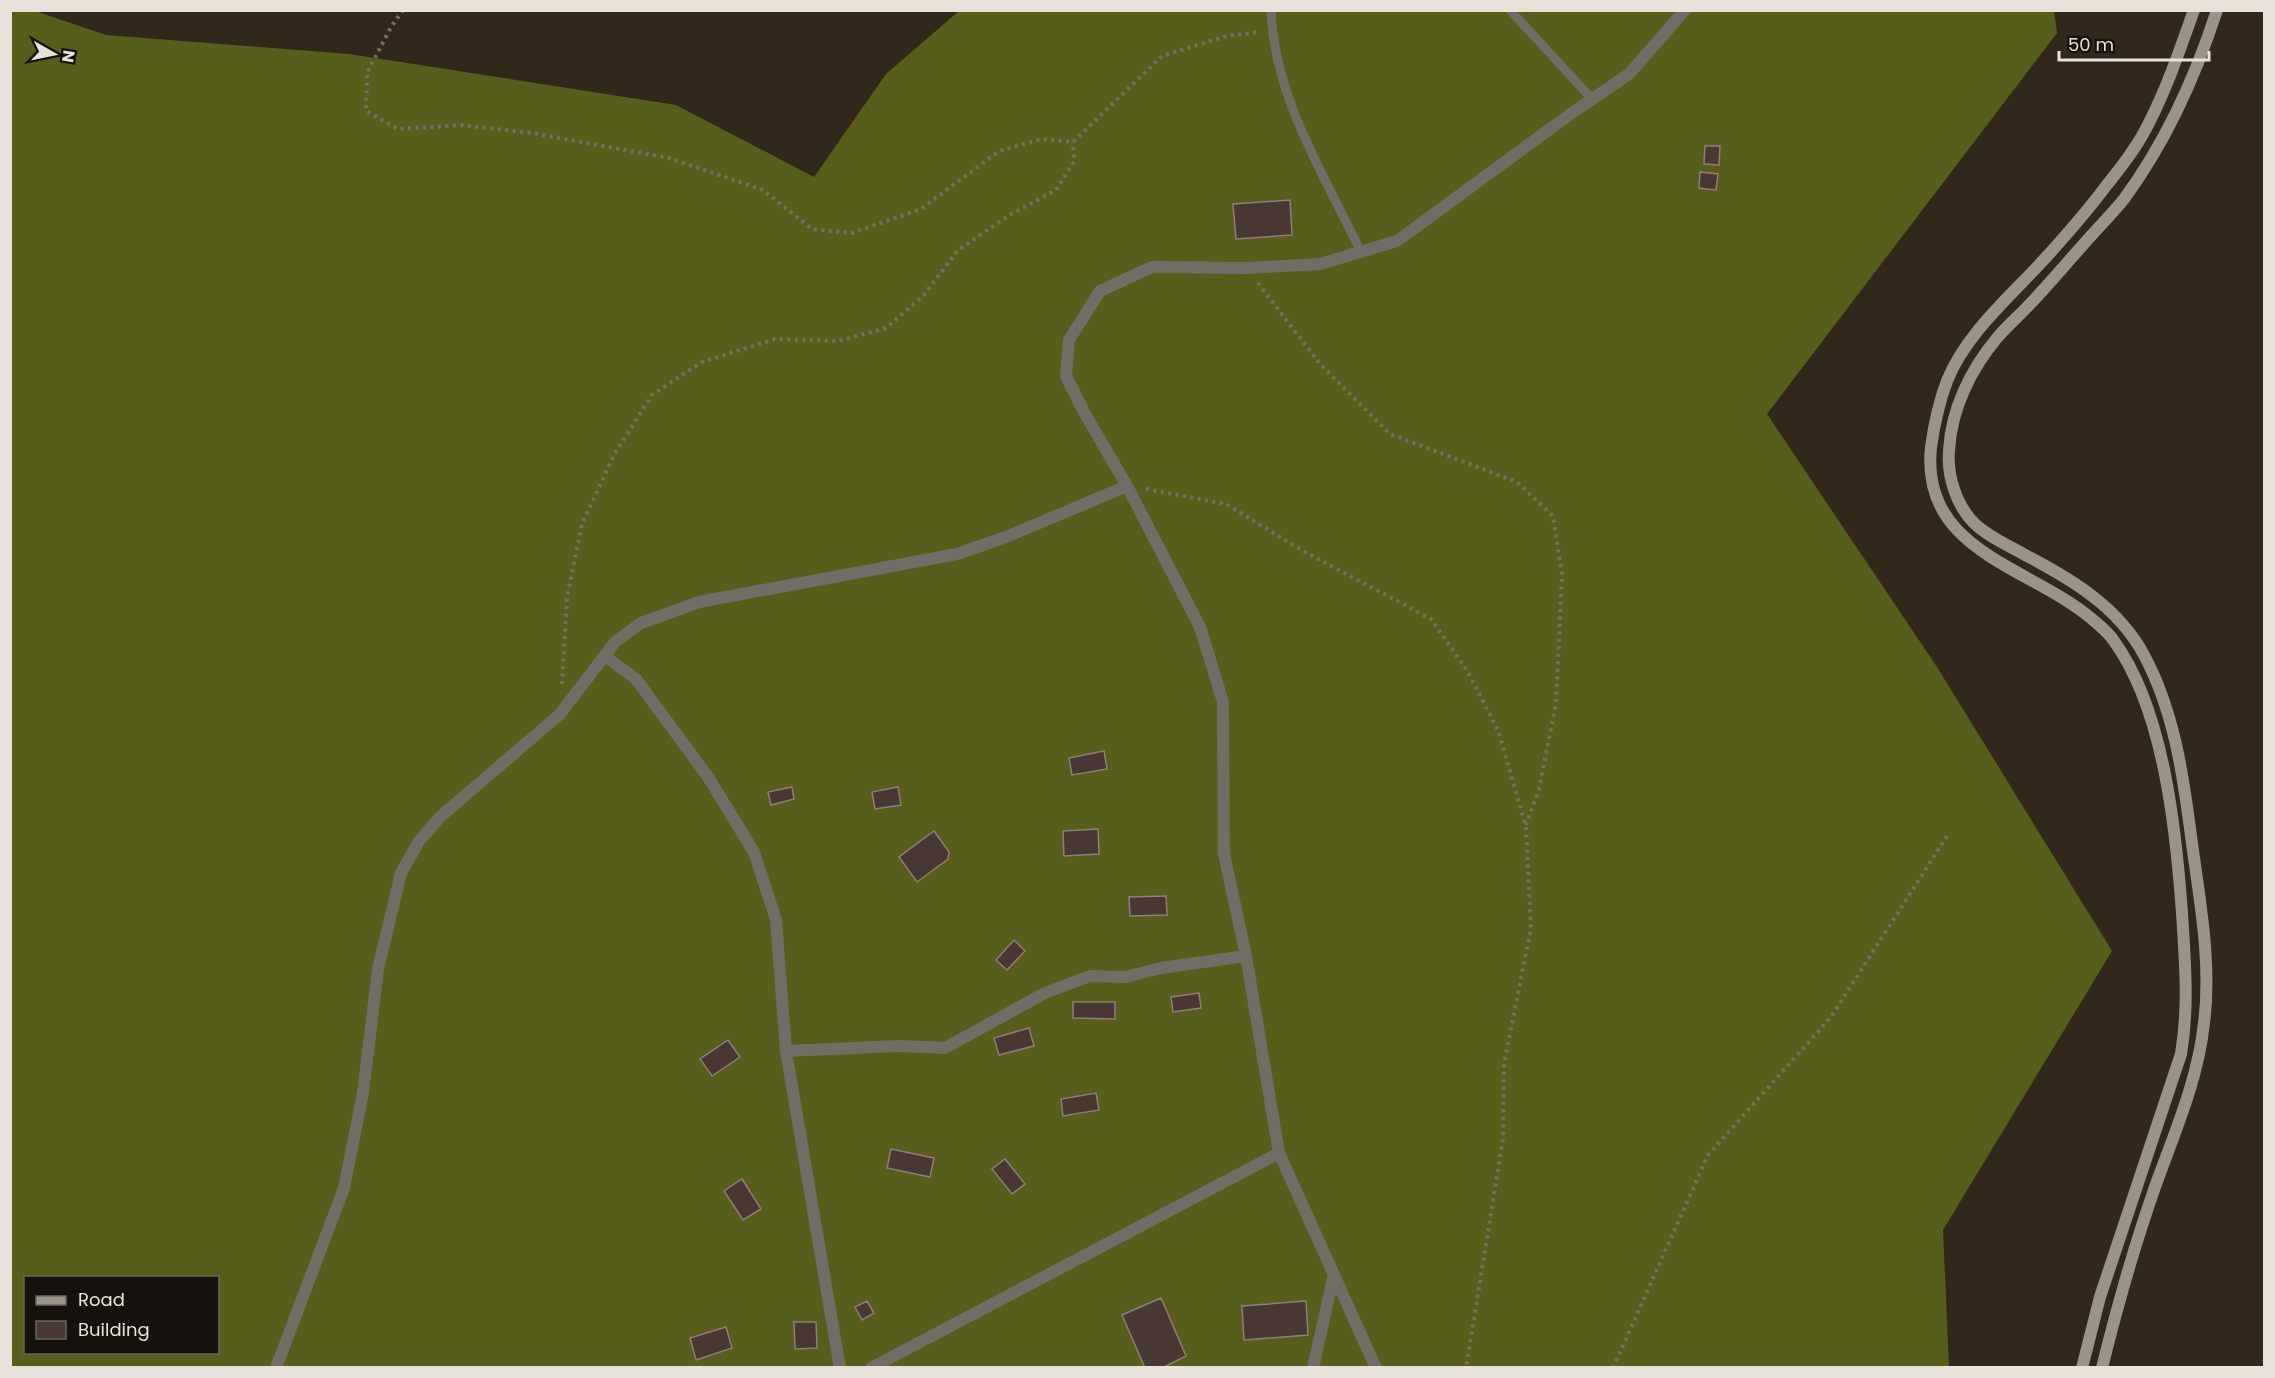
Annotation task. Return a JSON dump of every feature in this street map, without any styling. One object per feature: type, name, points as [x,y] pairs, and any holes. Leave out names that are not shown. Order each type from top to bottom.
[{"type":"main road","points":[[2082,1368],[2100,1297],[2181,1054],[2186,1023],[2187,983],[2178,857],[2158,742],[2145,701],[2114,639],[2072,602],[2007,567],[1965,540],[1947,518],[1937,499],[1932,476],[1931,449],[1948,380],[1969,343],[1998,307],[2075,225],[2142,136],[2175,62],[2194,10]]},
{"type":"main road","points":[[2102,1368],[2121,1293],[2182,1112],[2204,1028],[2207,1000],[2201,911],[2185,793],[2176,740],[2162,693],[2144,654],[2126,627],[2104,604],[2080,586],[1997,539],[1974,523],[1961,506],[1956,494],[1949,473],[1949,451],[1958,403],[1966,384],[1997,338],[2032,303],[2120,204],[2146,168],[2166,134],[2188,87],[2217,10]]},
{"type":"street","points":[[1376,1368],[1280,1154],[1246,956],[1224,854],[1222,702],[1200,627],[1066,375],[1069,340],[1100,291],[1152,267],[1246,268],[1320,264],[1397,241],[1629,74],[1685,10]]},
{"type":"street","points":[[276,1368],[344,1188],[363,1093],[378,969],[401,873],[419,841],[440,817],[560,714],[615,642],[641,622],[699,602],[957,554],[1006,537],[1127,486]]},
{"type":"street","points":[[605,656],[636,679],[708,777],[754,852],[776,921],[786,1051],[840,1368]]},
{"type":"street","points":[[786,1051],[899,1046],[945,1048],[1045,993],[1090,976],[1126,977],[1161,968],[1246,956]]},
{"type":"street","points":[[871,1368],[1280,1154]]},
{"type":"street","points":[[1313,1368],[1334,1274]]},
{"type":"lane","points":[[1271,10],[1272,31],[1291,108],[1361,252]]},
{"type":"lane","points":[[1510,10],[1592,99]]},
{"type":"path","points":[[403,10],[391,27],[368,73],[366,102],[366,111],[398,129],[461,125],[522,132],[669,158],[763,190],[812,229],[852,233],[862,230],[921,209],[999,152],[1042,139],[1073,142]]},
{"type":"path","points":[[560,714],[567,598],[582,524],[615,453],[652,395],[702,362],[776,339],[838,341],[886,328],[923,296],[958,250],[1011,214],[1056,190],[1074,162],[1073,142],[1162,56],[1227,36],[1272,31]]},
{"type":"path","points":[[1246,268],[1320,364],[1390,434],[1516,482],[1553,516],[1562,575],[1556,703],[1539,789],[1526,827]]},
{"type":"path","points":[[1127,486],[1226,504],[1303,552],[1431,619],[1468,672],[1498,730],[1526,827],[1532,927],[1504,1064],[1503,1139],[1466,1368]]},
{"type":"path","points":[[1613,1368],[1708,1155],[1831,1017],[1947,836]]},
{"type":"green space","points":[[10,11],[35,11],[106,35],[349,54],[676,105],[814,177],[886,74],[959,11],[2054,11],[2057,33],[1767,414],[1937,667],[2112,951],[1943,1230],[1949,1367],[11,1367]]},
{"type":"building","points":[[1705,146],[1720,146],[1719,165],[1704,164]]},
{"type":"building","points":[[1700,172],[1718,174],[1716,190],[1699,188]]},
{"type":"building","points":[[1290,200],[1292,235],[1236,239],[1233,204]]},
{"type":"building","points":[[1104,751],[1107,769],[1072,775],[1069,758]]},
{"type":"building","points":[[792,787],[794,799],[771,805],[768,792]]},
{"type":"building","points":[[898,787],[901,805],[875,809],[872,792]]},
{"type":"building","points":[[1098,829],[1099,854],[1064,856],[1063,831]]},
{"type":"building","points":[[934,831],[949,852],[948,859],[917,882],[899,857]]},
{"type":"building","points":[[1166,896],[1167,915],[1130,916],[1129,897]]},
{"type":"building","points":[[1014,940],[1025,951],[1007,970],[996,960]]},
{"type":"building","points":[[1199,993],[1201,1008],[1173,1012],[1171,997]]},
{"type":"building","points":[[1073,1002],[1115,1002],[1115,1019],[1073,1018]]},
{"type":"building","points":[[1029,1028],[1034,1046],[999,1055],[994,1038]]},
{"type":"building","points":[[728,1040],[740,1057],[712,1076],[700,1059]]},
{"type":"building","points":[[1096,1093],[1099,1110],[1063,1116],[1061,1099]]},
{"type":"building","points":[[891,1149],[934,1158],[930,1177],[887,1168]]},
{"type":"building","points":[[1005,1159],[1025,1184],[1012,1194],[992,1169]]},
{"type":"building","points":[[742,1179],[761,1209],[743,1220],[724,1191]]},
{"type":"building","points":[[1161,1298],[1186,1356],[1162,1368],[1145,1368],[1122,1315]]},
{"type":"building","points":[[867,1301],[874,1313],[862,1320],[855,1307]]},
{"type":"building","points":[[1306,1301],[1308,1335],[1244,1340],[1242,1306]]},
{"type":"building","points":[[794,1322],[816,1322],[817,1348],[795,1349]]},
{"type":"building","points":[[726,1327],[732,1348],[696,1360],[690,1338]]}]
